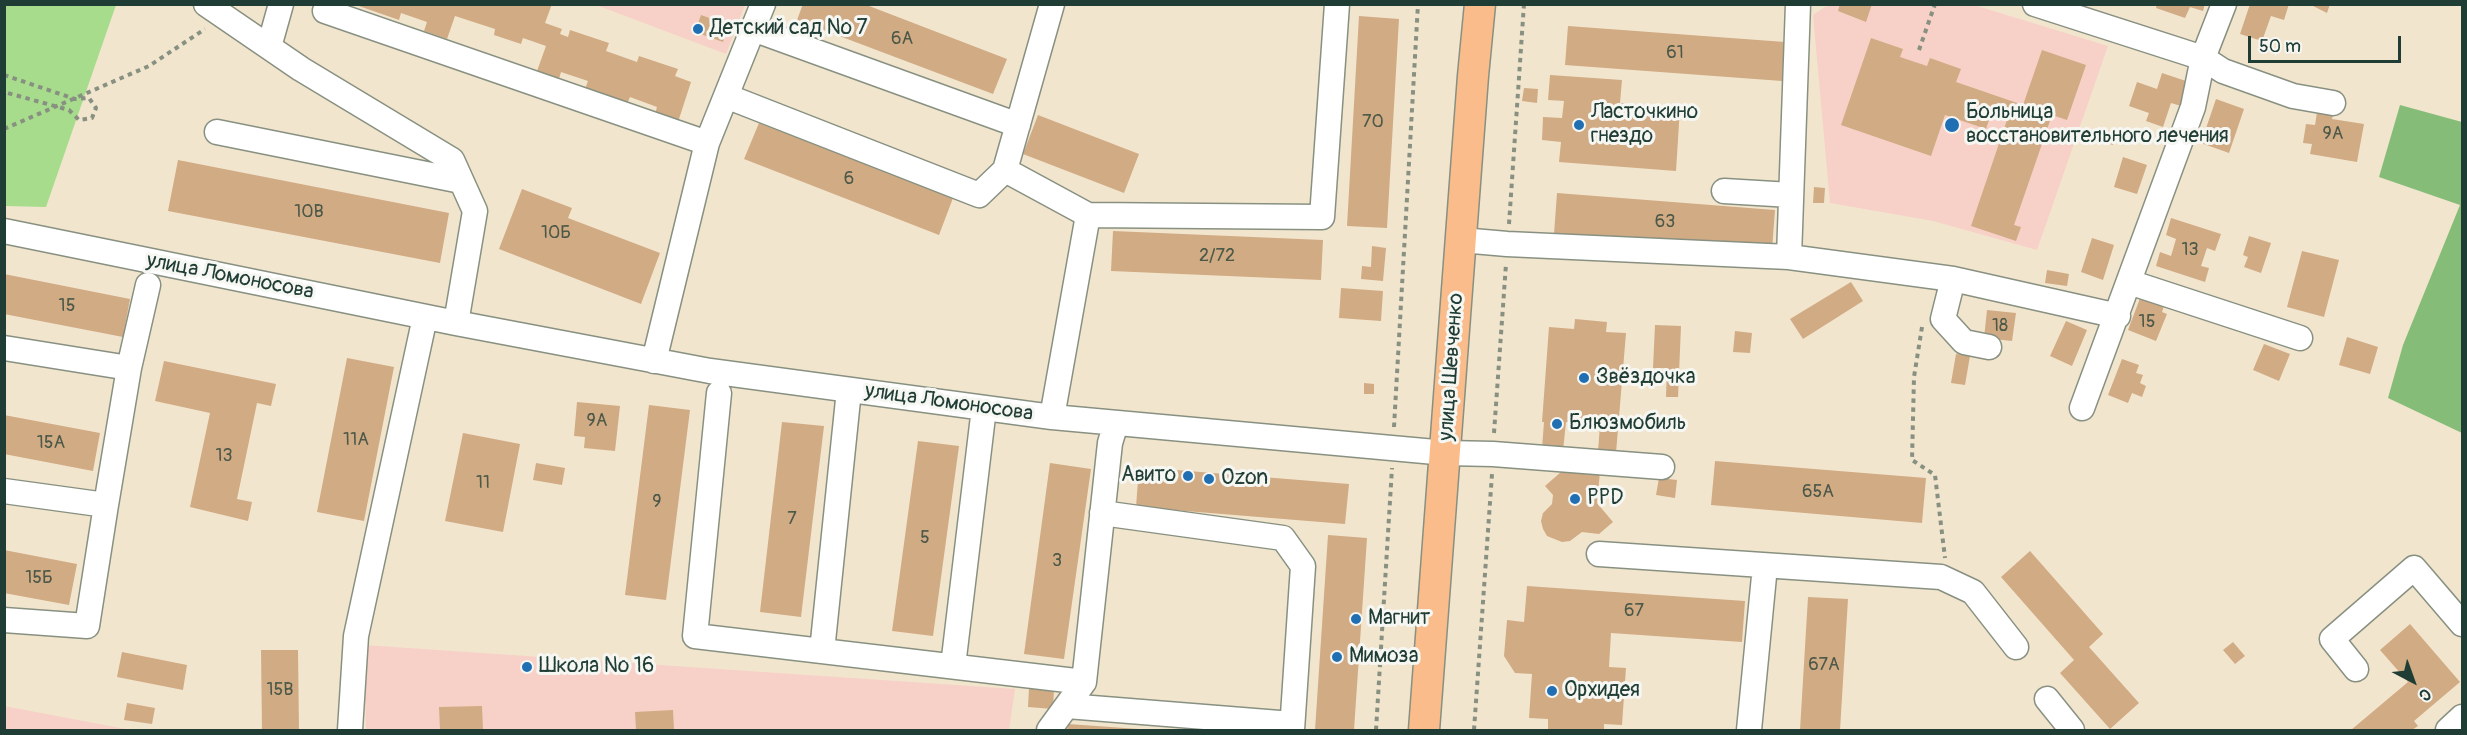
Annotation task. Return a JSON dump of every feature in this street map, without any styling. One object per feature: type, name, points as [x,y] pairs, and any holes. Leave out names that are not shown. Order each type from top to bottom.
[{"type":"main road","name":"улица Шевченко","points":[[1424,730],[1446,453],[1476,6]]},
{"type":"street","points":[[269,47],[281,4]]},
{"type":"street","points":[[654,361],[707,143],[763,4]]},
{"type":"street","points":[[726,96],[979,195],[1005,170],[1052,4]]},
{"type":"street","points":[[1005,170],[1088,215],[1322,216],[1337,4]]},
{"type":"street","points":[[1790,257],[1798,4]]},
{"type":"street","points":[[2035,4],[2203,58],[2223,71],[2283,92],[2333,103]]},
{"type":"street","points":[[2082,408],[2118,316],[2193,107],[2203,58],[2224,4]]},
{"type":"street","points":[[215,11],[452,160],[475,211],[456,323]]},
{"type":"street","points":[[326,11],[707,143]]},
{"type":"street","points":[[753,29],[1018,125]]},
{"type":"street","points":[[217,132],[461,181]]},
{"type":"street","points":[[1724,191],[1791,195]]},
{"type":"street","points":[[1052,417],[1088,215]]},
{"type":"street","name":"улица Ломоносова","points":[[4,231],[425,317],[710,371],[1052,417],[1446,453],[1493,454],[1662,467]]},
{"type":"street","points":[[1461,240],[1790,257],[1953,279],[2118,316]]},
{"type":"street","points":[[1953,279],[1943,319],[1964,342],[1989,347]]},
{"type":"street","points":[[2129,282],[2300,338]]},
{"type":"street","points":[[4,620],[87,626],[129,368],[148,285]]},
{"type":"street","points":[[351,730],[356,636],[425,317]]},
{"type":"street","points":[[4,348],[129,368]]},
{"type":"street","points":[[822,651],[849,390]]},
{"type":"street","points":[[719,393],[695,636],[1084,682]]},
{"type":"street","points":[[953,666],[984,408]]},
{"type":"street","points":[[1049,730],[1084,682],[1110,443],[1116,423]]},
{"type":"street","points":[[4,491],[106,505]]},
{"type":"street","points":[[1067,706],[1292,727],[1303,566],[1283,538],[1102,513]]},
{"type":"street","points":[[1599,554],[1941,577],[1973,592],[2016,647]]},
{"type":"street","points":[[1749,730],[1765,566]]},
{"type":"street","points":[[2356,669],[2332,639],[2414,568],[2463,624]]},
{"type":"street","points":[[2047,699],[2072,730]]},
{"type":"street","points":[[2448,730],[2463,717]]},
{"type":"path","points":[[1376,730],[1418,4]]},
{"type":"path","points":[[1474,730],[1524,4]]},
{"type":"path","points":[[1919,50],[1935,4]]},
{"type":"path","points":[[4,129],[149,66],[215,11]]},
{"type":"path","points":[[4,75],[73,99],[89,98],[96,108],[92,118],[79,120],[69,110],[4,92]]},
{"type":"path","points":[[1923,321],[1914,377],[1912,460],[1935,475],[1948,580]]},
{"type":"shaded area","name":"Детский сад № 7","points":[[596,5],[745,5],[726,54]]},
{"type":"shaded area","name":"Больница восстановительного лечения","points":[[1828,5],[1974,5],[2108,46],[2037,250],[1933,221],[1830,203],[1813,15]]},
{"type":"shaded area","name":"Школа № 16","points":[[364,645],[1015,689],[1009,730],[366,730]]},
{"type":"shaded area","points":[[4,706],[131,730],[5,730]]},
{"type":"green space","points":[[5,4],[116,5],[46,207],[5,206]]},
{"type":"green space","points":[[2400,105],[2462,122],[2462,433],[2388,398],[2403,345],[2460,205],[2379,177]]},
{"type":"building","points":[[552,4],[545,23],[562,29],[560,34],[568,37],[570,30],[609,43],[606,51],[637,62],[639,56],[678,69],[675,76],[691,82],[678,122],[655,114],[657,107],[630,97],[627,104],[585,89],[588,81],[561,72],[559,79],[537,71],[546,46],[523,38],[521,44],[494,35],[495,29],[455,16],[447,39],[424,31],[427,22],[401,13],[399,20],[356,5]]},
{"type":"building","points":[[803,4],[864,4],[1007,59],[993,94],[797,20]]},
{"type":"building","points":[[1840,4],[1872,4],[1866,22],[1838,11]]},
{"type":"building","points":[[2157,4],[2205,4],[2203,11],[2190,7],[2185,18],[2156,8]]},
{"type":"building","points":[[2250,4],[2289,4],[2284,20],[2271,16],[2262,41],[2240,34]]},
{"type":"building","points":[[2309,4],[2330,4],[2327,13]]},
{"type":"building","points":[[701,15],[729,25],[723,42],[695,32]]},
{"type":"building","points":[[1359,16],[1399,19],[1387,228],[1347,226]]},
{"type":"building","points":[[1568,26],[1785,42],[1782,81],[1565,65]]},
{"type":"building","name":"Больница восстановительного лечения","points":[[1871,38],[1903,49],[1900,57],[1927,66],[1930,58],[1961,69],[1956,82],[2023,105],[2042,50],[2086,65],[2067,120],[2052,115],[2014,225],[2021,227],[2016,241],[1971,226],[2007,120],[1991,114],[1986,129],[1945,115],[1931,156],[1841,125]]},
{"type":"building","points":[[2162,73],[2189,82],[2181,106],[2171,103],[2163,127],[2146,121],[2149,113],[2129,106],[2137,82],[2157,89]]},
{"type":"building","points":[[1550,75],[1622,80],[1620,103],[1680,108],[1676,171],[1559,162],[1561,142],[1542,140],[1543,117],[1562,118],[1564,101],[1548,100]]},
{"type":"building","points":[[1524,88],[1538,89],[1537,103],[1522,101]]},
{"type":"building","points":[[2216,99],[2244,109],[2229,153],[2201,143]]},
{"type":"building","points":[[2318,106],[2334,109],[2332,119],[2364,124],[2357,162],[2310,154],[2312,144],[2303,143],[2306,124],[2315,125]]},
{"type":"building","points":[[1038,115],[1139,154],[1124,193],[1023,154]]},
{"type":"building","points":[[759,123],[953,198],[939,235],[744,159]]},
{"type":"building","points":[[2099,128],[2116,133],[2113,145],[2096,140]]},
{"type":"building","points":[[2123,157],[2147,165],[2137,194],[2114,187]]},
{"type":"building","points":[[178,160],[449,213],[440,263],[168,211]]},
{"type":"building","points":[[1814,187],[1825,188],[1824,203],[1813,203]]},
{"type":"building","points":[[522,189],[572,208],[568,218],[660,253],[641,304],[499,249]]},
{"type":"building","points":[[1557,193],[1775,210],[1772,250],[1554,234]]},
{"type":"building","points":[[2171,218],[2221,234],[2215,251],[2207,248],[2201,266],[2209,268],[2205,282],[2156,266],[2160,252],[2171,256],[2176,239],[2166,235]]},
{"type":"building","points":[[1113,231],[1323,240],[1321,280],[1111,271]]},
{"type":"building","points":[[2249,236],[2271,243],[2261,273],[2244,267],[2248,257],[2243,255]]},
{"type":"building","points":[[2092,238],[2114,245],[2103,280],[2081,272]]},
{"type":"building","points":[[1372,246],[1386,248],[1383,281],[1361,279],[1362,266],[1371,267]]},
{"type":"building","points":[[2302,251],[2339,260],[2324,317],[2287,307]]},
{"type":"building","points":[[2047,270],[2069,274],[2067,286],[2045,283]]},
{"type":"building","points":[[4,274],[130,299],[123,337],[4,314]]},
{"type":"building","points":[[1851,282],[1863,301],[1803,339],[1790,319]]},
{"type":"building","points":[[1341,288],[1383,291],[1381,321],[1339,318]]},
{"type":"building","points":[[2142,293],[2165,303],[2162,312],[2167,314],[2156,341],[2128,330]]},
{"type":"building","points":[[1987,310],[2016,313],[2012,341],[1984,338]]},
{"type":"building","name":"Звёздочка","points":[[1575,319],[1607,322],[1606,332],[1626,333],[1616,453],[1598,451],[1600,425],[1566,422],[1563,451],[1542,449],[1549,327],[1574,329]]},
{"type":"building","points":[[2066,321],[2087,330],[2072,366],[2050,356]]},
{"type":"building","points":[[1655,325],[1681,326],[1678,397],[1666,397],[1667,368],[1653,368]]},
{"type":"building","points":[[1735,331],[1752,333],[1750,353],[1733,352]]},
{"type":"building","points":[[2347,337],[2378,347],[2370,374],[2339,365]]},
{"type":"building","points":[[2264,344],[2290,354],[2279,381],[2253,370]]},
{"type":"building","points":[[1956,354],[1970,356],[1965,385],[1951,383]]},
{"type":"building","points":[[347,358],[394,367],[364,521],[317,512]]},
{"type":"building","points":[[2122,359],[2139,365],[2136,373],[2143,375],[2140,383],[2146,386],[2142,397],[2132,393],[2128,403],[2108,395]]},
{"type":"building","points":[[164,361],[276,384],[271,406],[257,403],[237,499],[252,502],[248,521],[190,507],[210,413],[155,401]]},
{"type":"building","points":[[1364,383],[1374,384],[1374,394],[1364,394]]},
{"type":"building","points":[[577,402],[620,406],[615,451],[584,448],[585,437],[574,436]]},
{"type":"building","points":[[649,405],[690,410],[666,600],[625,595]]},
{"type":"building","points":[[4,415],[100,433],[93,471],[4,454]]},
{"type":"building","points":[[782,422],[824,426],[801,617],[760,612]]},
{"type":"building","points":[[463,433],[520,444],[503,532],[445,521]]},
{"type":"building","points":[[918,441],[959,446],[933,636],[892,631]]},
{"type":"building","points":[[1715,461],[1926,478],[1922,523],[1711,505]]},
{"type":"building","points":[[536,463],[565,468],[562,485],[533,480]]},
{"type":"building","points":[[1050,463],[1091,469],[1064,659],[1024,654]]},
{"type":"building","name":"PPD","points":[[1570,464],[1600,472],[1597,503],[1613,522],[1599,534],[1582,532],[1570,541],[1562,542],[1547,536],[1541,521],[1543,513],[1552,504],[1553,495],[1545,486]]},
{"type":"building","points":[[1139,467],[1349,484],[1345,524],[1136,507]]},
{"type":"building","points":[[1659,478],[1677,480],[1675,498],[1656,495]]},
{"type":"building","points":[[1328,535],[1367,538],[1354,730],[1315,730]]},
{"type":"building","points":[[4,550],[77,564],[69,605],[4,593]]},
{"type":"building","points":[[2030,551],[2103,634],[2089,647],[2139,703],[2110,729],[2060,673],[2074,660],[2001,577]]},
{"type":"building","points":[[1527,586],[1745,601],[1742,642],[1611,633],[1609,667],[1626,668],[1622,725],[1604,724],[1604,730],[1548,730],[1548,719],[1529,718],[1532,674],[1515,673],[1504,656],[1507,620],[1524,622]]},
{"type":"building","points":[[1808,597],[1848,599],[1840,730],[1800,730]]},
{"type":"building","points":[[2410,624],[2460,682],[2414,721],[2418,726],[2412,730],[2351,730],[2408,682],[2380,650]]},
{"type":"building","points":[[2233,642],[2245,656],[2235,664],[2223,650]]},
{"type":"building","points":[[261,650],[298,650],[299,730],[262,730]]},
{"type":"building","points":[[122,652],[187,665],[183,690],[117,677]]},
{"type":"building","points":[[1029,688],[1054,689],[1053,709],[1028,707]]},
{"type":"building","points":[[127,703],[155,708],[152,724],[124,720]]},
{"type":"building","points":[[482,706],[483,730],[440,730],[439,707]]},
{"type":"building","points":[[673,710],[674,730],[636,730],[635,712]]},
{"type":"building","points":[[1068,724],[1139,729],[1139,730],[1067,730]]},
{"type":"place","name":"Детский сад № 7","points":[[698,29]]},
{"type":"place","name":"Ласточкино гнездо","points":[[1579,125]]},
{"type":"place","name":"Больница восстановительного лечения","points":[[1952,125]]},
{"type":"place","name":"Звёздочка","points":[[1584,378]]},
{"type":"place","name":"Блюзмобиль","points":[[1557,424]]},
{"type":"place","name":"Авито","points":[[1188,476]]},
{"type":"place","name":"Ozon","points":[[1209,479]]},
{"type":"place","name":"PPD","points":[[1575,499]]},
{"type":"place","name":"Магнит","points":[[1356,619]]},
{"type":"place","name":"Мимоза","points":[[1337,657]]},
{"type":"place","name":"Школа № 16","points":[[527,667]]},
{"type":"place","name":"Орхидея","points":[[1552,691]]}]
